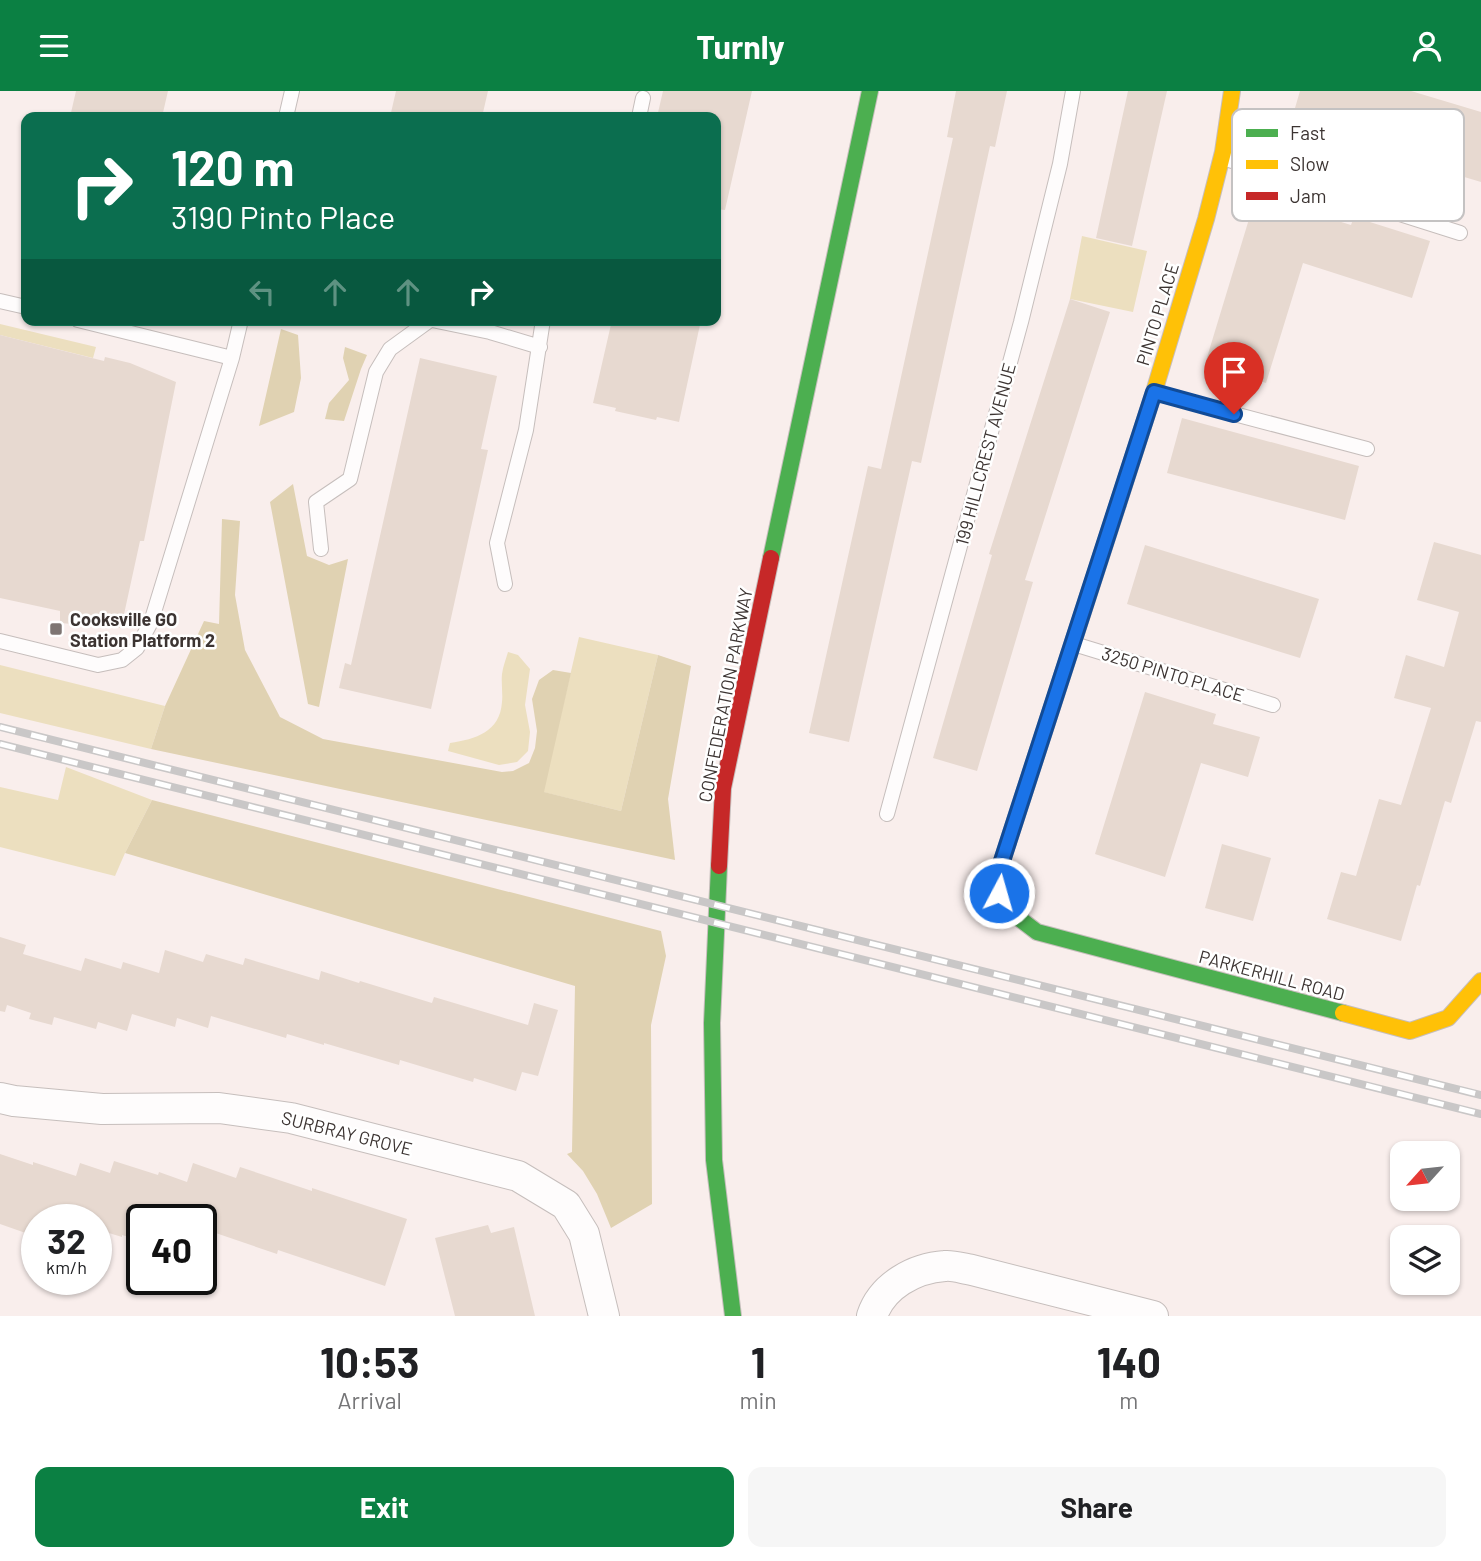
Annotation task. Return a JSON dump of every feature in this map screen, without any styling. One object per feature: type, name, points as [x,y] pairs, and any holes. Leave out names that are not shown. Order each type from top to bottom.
[{"type":"street","name":"CONFEDERATION PARKWAY","points":[[733,1316],[714,1160],[712,1023],[723,788],[870,91]]},
{"type":"street","name":"PINTO PLACE","points":[[1037,932],[1012,913],[999,893],[1000,867],[1154,392],[1200,240],[1222,158],[1232,91]]},
{"type":"street","name":"PARKERHILL ROAD","points":[[1037,932],[1410,1031],[1448,1019],[1481,981]]},
{"type":"street","name":"SURBRAY GROVE","points":[[0,1098],[102,1109],[219,1108],[291,1118],[518,1177],[566,1205],[583,1234],[604,1316]]},
{"type":"street","points":[[872,1316],[876,1303],[893,1284],[918,1272],[947,1266],[1153,1316]]},
{"type":"lane","points":[[287,112],[292,91]]},
{"type":"lane","name":"199 HILLCREST AVENUE","points":[[887,814],[1021,322],[1060,165],[1073,91]]},
{"type":"lane","points":[[640,112],[643,98]]},
{"type":"lane","points":[[1222,158],[1232,161]]},
{"type":"lane","points":[[1422,221],[1460,233]]},
{"type":"lane","points":[[0,301],[21,306]]},
{"type":"lane","points":[[102,326],[232,358]]},
{"type":"lane","points":[[0,641],[98,665],[122,660],[136,648],[151,622],[232,358],[239,326]]},
{"type":"lane","points":[[321,549],[316,502],[349,479],[376,372],[390,349],[423,326]]},
{"type":"lane","points":[[460,326],[540,347]]},
{"type":"lane","points":[[505,584],[497,543],[526,430],[542,326]]},
{"type":"lane","points":[[1154,392],[1367,449]]},
{"type":"lane","name":"3250 PINTO PLACE","points":[[1073,643],[1273,705]]},
{"type":"shaded area","points":[[1082,236],[1147,251],[1133,312],[1070,299]]},
{"type":"shaded area","points":[[0,324],[96,347],[93,358],[0,335]]},
{"type":"shaded area","points":[[281,329],[298,335],[301,378],[294,412],[259,426]]},
{"type":"shaded area","points":[[345,347],[367,355],[344,421],[325,419],[329,403],[349,380],[343,358]]},
{"type":"shaded area","points":[[293,484],[307,556],[329,565],[348,559],[319,707],[308,704],[270,502]]},
{"type":"shaded area","points":[[222,519],[240,521],[235,595],[245,650],[280,717],[323,739],[502,772],[513,771],[529,763],[535,748],[537,731],[532,699],[539,680],[553,670],[571,673],[544,792],[621,811],[658,655],[691,666],[668,799],[675,860],[151,749],[165,706],[204,621],[219,624]]},
{"type":"shaded area","points":[[579,637],[658,655],[621,811],[543,792]]},
{"type":"shaded area","points":[[508,652],[518,655],[530,669],[525,705],[530,732],[528,751],[517,762],[499,765],[448,751],[450,743],[477,736],[497,721],[502,702],[502,671]]},
{"type":"shaded area","points":[[0,665],[165,706],[151,749],[0,713]]},
{"type":"shaded area","points":[[66,767],[152,800],[115,876],[0,847],[0,787],[58,800]]},
{"type":"shaded area","points":[[152,800],[661,931],[666,956],[651,1025],[652,1204],[611,1228],[597,1194],[583,1171],[567,1154],[572,1152],[575,986],[125,853]]},
{"type":"building","points":[[76,91],[168,91],[163,112],[71,112]]},
{"type":"building","points":[[396,91],[488,91],[483,112],[391,112]]},
{"type":"building","points":[[663,91],[752,91],[725,210],[721,210],[721,112],[658,112]]},
{"type":"building","points":[[956,91],[1007,91],[995,147],[990,146],[921,463],[912,461],[849,742],[809,733],[868,466],[881,469],[953,138],[947,137]]},
{"type":"building","points":[[1128,91],[1167,91],[1132,246],[1096,238]]},
{"type":"building","points":[[1300,91],[1411,91],[1481,112],[1481,182],[1464,177],[1464,109],[1295,109]]},
{"type":"building","points":[[1248,221],[1338,221],[1351,225],[1352,221],[1367,221],[1430,241],[1412,298],[1303,263],[1266,383],[1205,364]]},
{"type":"building","points":[[1070,299],[1110,312],[1025,580],[1033,582],[977,771],[933,758],[992,555],[989,554]]},
{"type":"building","points":[[611,326],[700,326],[679,422],[615,411],[616,408],[593,403]]},
{"type":"building","points":[[0,335],[104,361],[105,357],[130,363],[176,382],[144,541],[140,541],[121,628],[60,623],[60,611],[0,598]]},
{"type":"building","points":[[420,358],[497,376],[481,449],[488,450],[431,709],[339,688],[345,663],[351,665]]},
{"type":"building","points":[[1182,418],[1359,466],[1345,520],[1167,473]]},
{"type":"building","points":[[1434,542],[1481,555],[1481,722],[1476,721],[1451,803],[1445,801],[1401,941],[1327,919],[1341,872],[1356,876],[1379,799],[1401,805],[1431,708],[1394,698],[1406,655],[1444,667],[1459,612],[1417,600]]},
{"type":"building","points":[[1145,545],[1319,599],[1300,658],[1127,604]]},
{"type":"building","points":[[1145,692],[1216,714],[1213,724],[1260,737],[1248,777],[1201,763],[1165,877],[1095,854]]},
{"type":"building","points":[[1222,844],[1271,858],[1253,921],[1205,908]]},
{"type":"building","points":[[0,937],[26,945],[23,954],[81,971],[85,958],[121,969],[123,962],[159,973],[165,950],[203,962],[206,954],[243,965],[245,958],[319,980],[321,971],[432,1003],[434,997],[528,1025],[534,1003],[558,1010],[538,1076],[522,1072],[516,1091],[474,1078],[473,1082],[400,1060],[399,1065],[287,1034],[286,1038],[211,1016],[208,1028],[177,1018],[175,1027],[132,1014],[127,1031],[98,1022],[96,1029],[54,1017],[52,1025],[29,1019],[31,1013],[7,1005],[5,1012],[0,1011]]},
{"type":"building","points":[[0,1154],[76,1176],[80,1163],[110,1173],[114,1161],[187,1182],[193,1163],[236,1178],[240,1167],[407,1219],[385,1286],[278,1250],[277,1254],[217,1233],[217,1204],[126,1204],[126,1236],[122,1237],[112,1234],[112,1204],[21,1204],[21,1231],[0,1224]]},
{"type":"building","points":[[488,1225],[491,1233],[514,1227],[535,1316],[455,1316],[435,1238]]},
{"type":"railway","points":[[0,727],[1481,1095]]},
{"type":"railway","points":[[0,744],[1481,1114]]},
{"type":"traffic: fast","points":[[771,558],[870,91]]},
{"type":"traffic: fast","points":[[1118,504],[1000,867],[999,892],[1012,913],[1037,932],[1343,1013]]},
{"type":"traffic: fast","points":[[719,866],[712,1023],[714,1160],[733,1316]]},
{"type":"traffic: slow","points":[[1118,504],[1206,219],[1223,152],[1232,91]]},
{"type":"traffic: slow","points":[[1343,1013],[1410,1031],[1448,1018],[1481,981]]},
{"type":"traffic: jam","points":[[719,866],[723,788],[771,558]]},
{"type":"place","name":"Cooksville GO Station Platform 2","points":[[56,629]]},
{"type":"route","points":[[999,893],[1000,867],[1154,392],[1234,414]]}]
